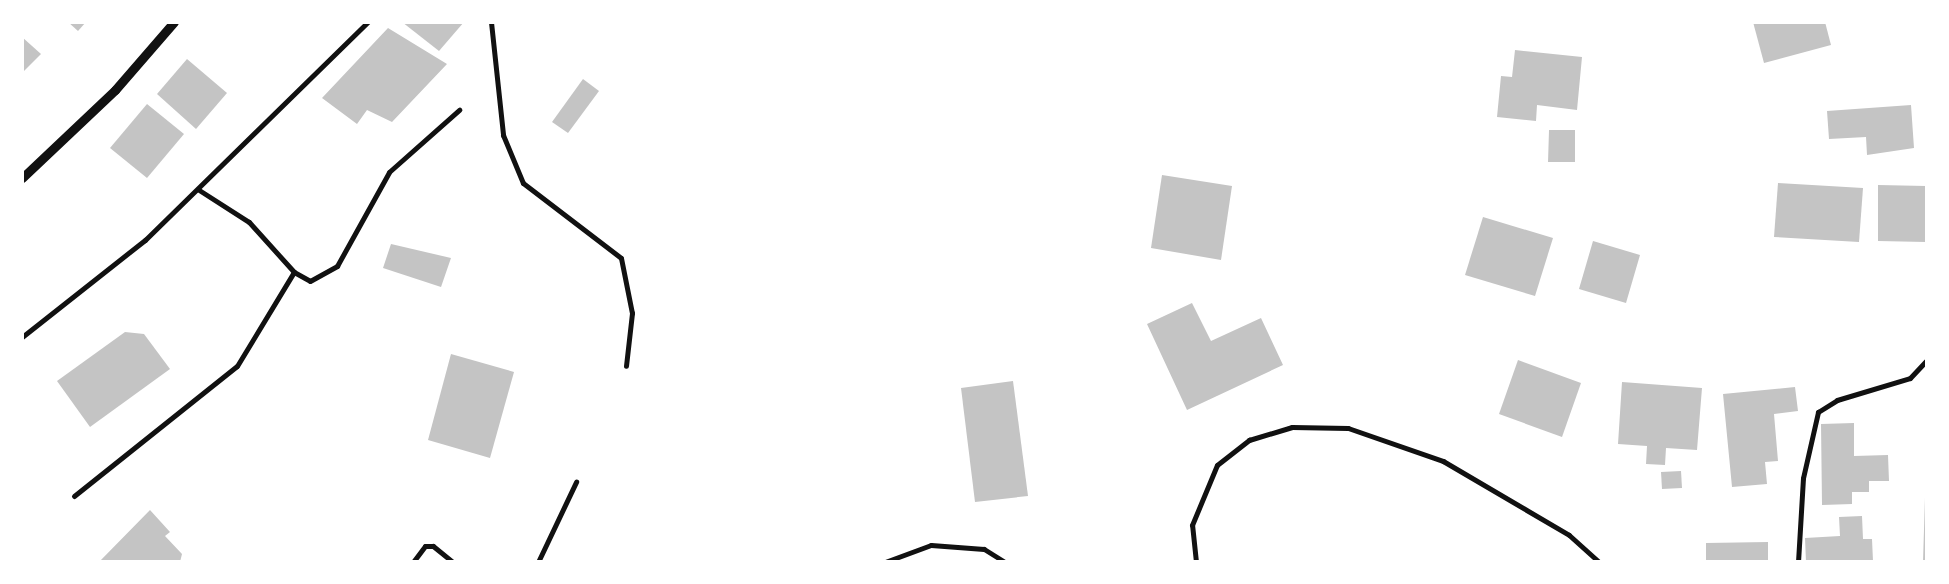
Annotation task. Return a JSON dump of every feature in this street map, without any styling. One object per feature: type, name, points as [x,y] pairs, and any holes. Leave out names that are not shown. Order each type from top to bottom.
[{"type":"street","points":[[22,178],[115,90],[174,22]]},
{"type":"street","points":[[22,337],[146,240],[368,22]]},
{"type":"street","points":[[491,22],[503,135],[523,183],[621,258],[632,313],[626,366]]},
{"type":"street","points":[[199,190],[249,222],[294,272],[310,281],[336,266],[389,172],[459,110]]},
{"type":"street","points":[[74,496],[237,366],[294,272]]},
{"type":"street","points":[[1798,562],[1803,478],[1818,412],[1836,400],[1910,378],[1926,361]]},
{"type":"street","points":[[1196,562],[1192,525],[1217,465],[1249,440],[1292,427],[1348,428],[1443,461],[1569,535],[1599,562]]},
{"type":"street","points":[[538,562],[576,482]]},
{"type":"street","points":[[413,562],[424,546],[433,546],[453,562]]},
{"type":"street","points":[[885,562],[931,546],[984,549],[1005,562]]},
{"type":"building","points":[[68,22],[86,22],[78,31]]},
{"type":"building","points":[[402,22],[464,22],[439,51]]},
{"type":"building","points":[[1753,22],[1825,22],[1831,45],[1764,63]]},
{"type":"building","points":[[388,28],[447,64],[392,122],[367,110],[357,124],[322,98]]},
{"type":"building","points":[[22,37],[41,54],[22,73]]},
{"type":"building","points":[[1515,50],[1582,57],[1577,110],[1537,105],[1536,121],[1497,117],[1501,76],[1512,77]]},
{"type":"building","points":[[187,59],[227,93],[196,129],[157,94]]},
{"type":"building","points":[[583,79],[599,91],[568,133],[552,122]]},
{"type":"building","points":[[147,104],[184,134],[147,178],[110,148]]},
{"type":"building","points":[[1911,105],[1914,148],[1867,155],[1866,137],[1829,139],[1827,111]]},
{"type":"building","points":[[1549,130],[1575,130],[1575,162],[1548,162]]},
{"type":"building","points":[[1162,175],[1232,186],[1221,260],[1151,248]]},
{"type":"building","points":[[1778,183],[1863,188],[1859,242],[1774,237]]},
{"type":"building","points":[[1878,185],[1926,186],[1926,242],[1878,241]]},
{"type":"building","points":[[1483,217],[1553,238],[1535,296],[1465,275]]},
{"type":"building","points":[[1593,241],[1640,255],[1626,303],[1579,289]]},
{"type":"building","points":[[391,244],[451,258],[441,287],[383,268]]},
{"type":"building","points":[[1192,303],[1211,341],[1261,318],[1283,365],[1187,410],[1147,324]]},
{"type":"building","points":[[125,332],[144,334],[170,369],[90,427],[57,381]]},
{"type":"building","points":[[451,354],[514,372],[490,458],[428,440]]},
{"type":"building","points":[[1518,360],[1581,383],[1562,437],[1499,414]]},
{"type":"building","points":[[1013,381],[1028,496],[975,502],[961,388]]},
{"type":"building","points":[[1622,382],[1702,388],[1697,450],[1666,448],[1665,465],[1646,464],[1647,446],[1618,444]]},
{"type":"building","points":[[1795,387],[1798,411],[1774,414],[1778,461],[1765,462],[1767,484],[1732,487],[1723,394]]},
{"type":"building","points":[[1854,423],[1854,456],[1888,455],[1889,481],[1869,481],[1869,492],[1852,492],[1852,504],[1822,505],[1821,424]]},
{"type":"building","points":[[1681,471],[1682,488],[1662,489],[1661,472]]},
{"type":"building","points":[[1925,497],[1926,562],[1923,562]]},
{"type":"building","points":[[150,510],[170,532],[165,536],[182,554],[180,562],[99,562]]},
{"type":"building","points":[[1862,516],[1863,539],[1872,539],[1873,561],[1806,562],[1805,538],[1840,536],[1839,517]]},
{"type":"building","points":[[1768,542],[1768,562],[1706,562],[1706,543]]}]
